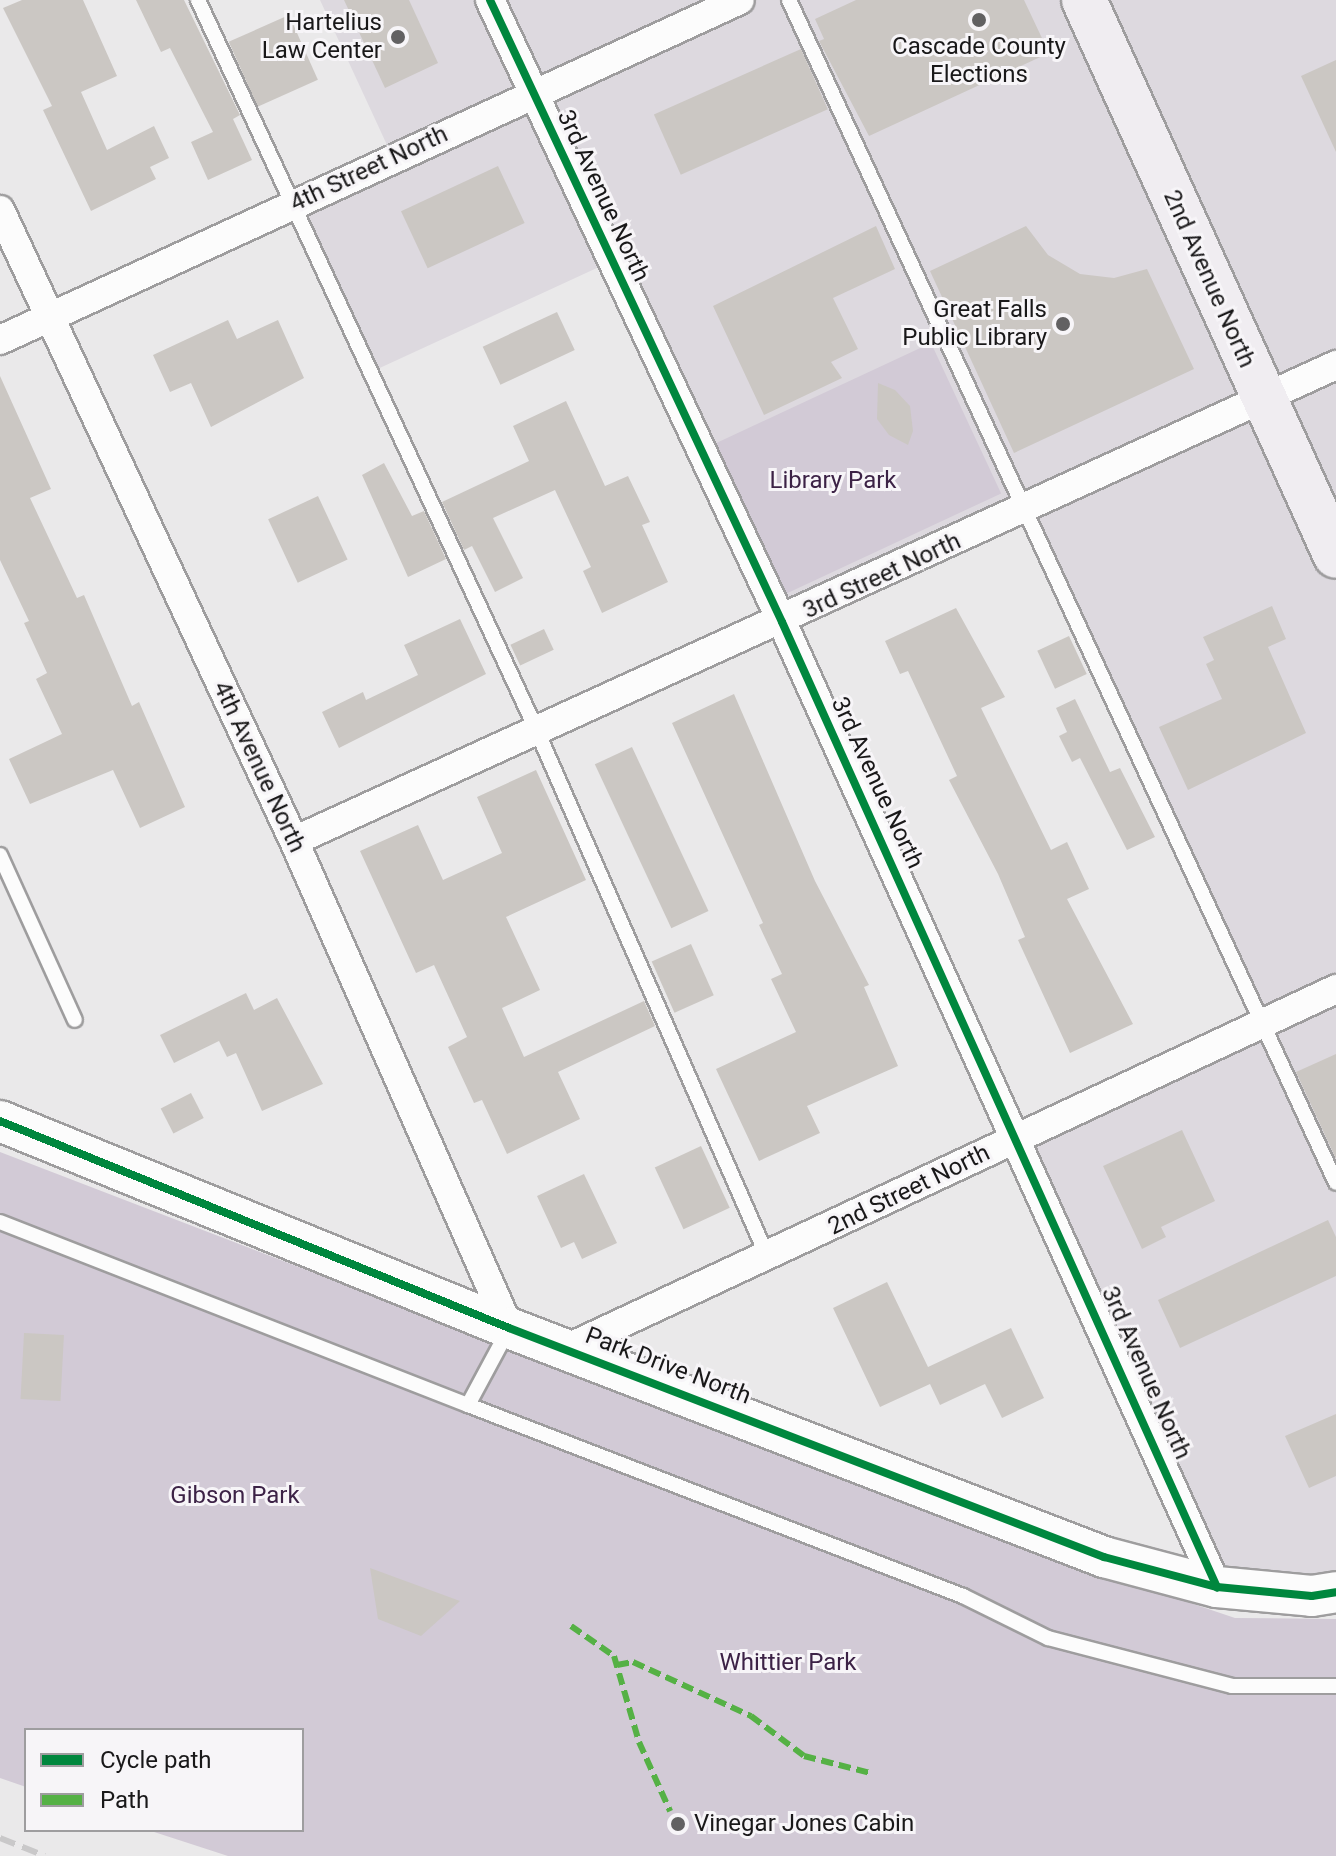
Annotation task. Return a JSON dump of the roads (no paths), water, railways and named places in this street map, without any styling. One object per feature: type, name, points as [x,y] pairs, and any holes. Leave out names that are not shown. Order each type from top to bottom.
[{"type":"main road","name":"2nd Avenue North","points":[[1084,0],[1336,556]]},
{"type":"street","name":"3rd Avenue North","points":[[490,0],[782,622],[1017,1137],[1217,1587]]},
{"type":"street","name":"4th Street North","points":[[0,340],[740,0]]},
{"type":"street","name":"4th Avenue North","points":[[0,210],[294,841],[509,1328]]},
{"type":"street","name":"3rd Street North","points":[[294,841],[782,622],[1336,365]]},
{"type":"street","name":"2nd Street North","points":[[568,1348],[768,1258],[1017,1137],[1336,989]]},
{"type":"street","name":"Park Drive North","points":[[0,1121],[509,1328],[568,1348],[1104,1557],[1217,1587],[1312,1596],[1336,1592]]},
{"type":"lane","points":[[198,0],[537,731],[768,1258]]},
{"type":"lane","points":[[789,0],[1336,1183]]},
{"type":"lane","points":[[0,855],[75,1020]]},
{"type":"lane","points":[[0,1222],[963,1596],[1048,1638],[1232,1686],[1336,1686]]},
{"type":"lane","points":[[468,1405],[509,1328]]},
{"type":"railway","points":[[0,1838],[45,1856]]},
{"type":"place","name":"Cascade County Elections","points":[[979,20]]},
{"type":"place","name":"Hartelius Law Center","points":[[398,37]]},
{"type":"place","name":"Great Falls Public Library","points":[[1063,324]]},
{"type":"place","name":"Vinegar Jones Cabin","points":[[678,1824]]},
{"type":"park label","name":"Library Park","points":[[833,481]]},
{"type":"park label","name":"Gibson Park","points":[[235,1496]]},
{"type":"park label","name":"Whittier Park","points":[[788,1663]]}]
